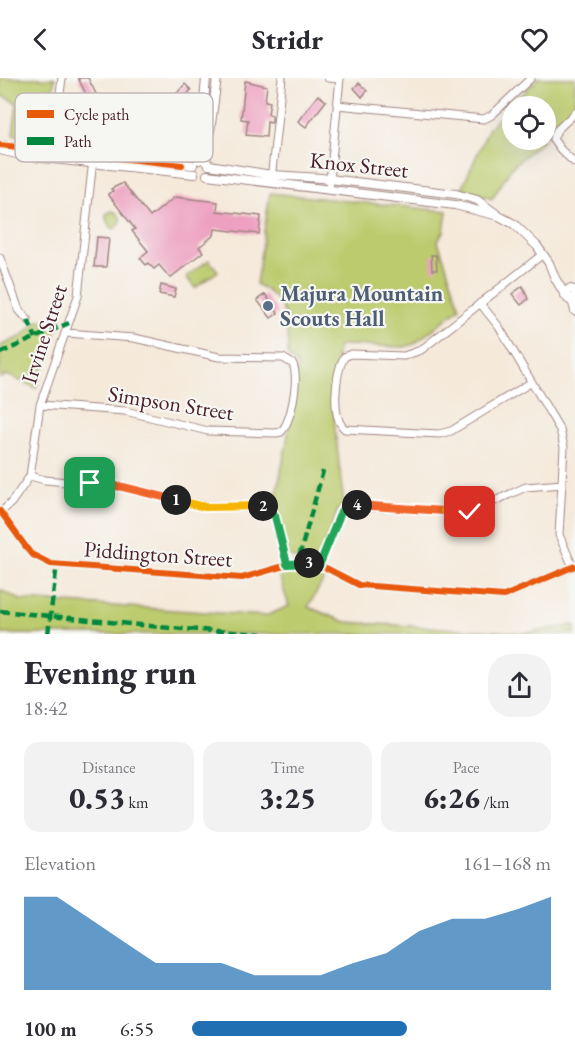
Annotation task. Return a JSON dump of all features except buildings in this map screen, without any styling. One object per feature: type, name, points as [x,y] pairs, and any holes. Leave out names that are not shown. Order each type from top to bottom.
[{"type":"street","points":[[60,93],[62,78]]},
{"type":"street","points":[[205,93],[206,78]]},
{"type":"street","points":[[213,98],[217,78]]},
{"type":"street","points":[[272,179],[282,78]]},
{"type":"street","points":[[328,78],[340,79],[329,190]]},
{"type":"street","points":[[337,105],[484,119],[492,116],[531,78]]},
{"type":"street","points":[[575,113],[557,129],[553,139],[575,163]]},
{"type":"street","name":"Knox Street","points":[[0,145],[15,148]]},
{"type":"street","name":"Knox Street","points":[[0,150],[15,154]]},
{"type":"street","name":"Irvine Street","points":[[0,512],[11,503],[30,476],[40,405],[80,289],[93,162]]},
{"type":"street","name":"Knox Street","points":[[146,162],[200,165],[329,190],[455,205],[500,216]]},
{"type":"street","points":[[200,165],[210,170],[207,175]]},
{"type":"street","name":"Knox Street","points":[[200,165],[200,178],[207,175],[329,180],[456,194],[477,200],[514,224],[543,254],[554,272],[572,292],[575,310]]},
{"type":"street","points":[[532,382],[451,431],[439,434],[354,430],[345,429],[339,424],[336,392],[344,357],[351,354],[388,356],[412,354],[420,350],[543,254]]},
{"type":"street","points":[[0,258],[19,310],[28,320]]},
{"type":"street","points":[[480,303],[500,327],[556,422],[562,438],[559,535],[574,567]]},
{"type":"street","name":"Simpson Street","points":[[40,405],[125,411],[208,431],[276,433],[281,432],[287,426],[296,374],[293,364],[283,358],[219,357],[146,340],[66,333]]},
{"type":"street","points":[[30,476],[45,480],[116,485],[205,507],[269,508],[275,516],[287,564]]},
{"type":"street","points":[[319,566],[345,506],[470,512],[526,487],[562,484]]},
{"type":"street","name":"Piddington Street","points":[[0,512],[31,554],[51,564],[233,578],[251,576],[298,562],[319,566],[359,585],[504,596],[574,567]]},
{"type":"green space","points":[[0,78],[55,78],[52,93],[15,93],[15,102],[0,95]]},
{"type":"green space","points":[[538,78],[575,78],[575,107],[556,124],[556,96],[520,96]]},
{"type":"green space","points":[[502,115],[502,150],[532,150],[512,167],[492,199],[462,188],[489,128]]},
{"type":"green space","points":[[270,193],[447,211],[444,231],[438,241],[460,308],[414,344],[404,347],[347,345],[338,347],[333,388],[335,429],[344,505],[339,508],[320,555],[313,560],[293,558],[289,555],[274,507],[298,367],[288,357],[286,324],[281,306],[275,298],[256,284]]},
{"type":"green space","points":[[112,211],[120,218],[120,224],[114,229],[108,223],[106,216]]},
{"type":"green space","points":[[209,260],[218,271],[195,288],[186,277]]},
{"type":"green space","points":[[61,318],[36,388],[7,375],[0,378],[0,346],[22,336],[38,321]]},
{"type":"green space","points":[[294,564],[320,568],[327,574],[308,607],[346,622],[524,633],[575,625],[575,634],[0,634],[0,590],[21,600],[266,616],[289,606],[277,569]]},
{"type":"marked path","points":[[28,320],[36,338]]},
{"type":"marked path","points":[[0,353],[69,323]]},
{"type":"marked path","points":[[299,557],[323,471]]},
{"type":"marked path","points":[[48,634],[57,564]]},
{"type":"marked path","points":[[0,611],[170,628],[262,634]]},
{"type":"cycle path","points":[[0,145],[15,147]]},
{"type":"cycle path","points":[[155,162],[182,165]]},
{"type":"cycle path","points":[[0,511],[31,554],[51,564],[242,578],[298,562],[326,568],[359,585],[504,596],[575,566]]},
{"type":"place","name":"Majura Mountain Scouts Hall","points":[[268,306]]},
{"type":"route","points":[[90,483],[110,484],[205,507],[265,506],[273,511],[275,516],[287,564],[298,562],[319,566],[345,506],[470,512]]}]
